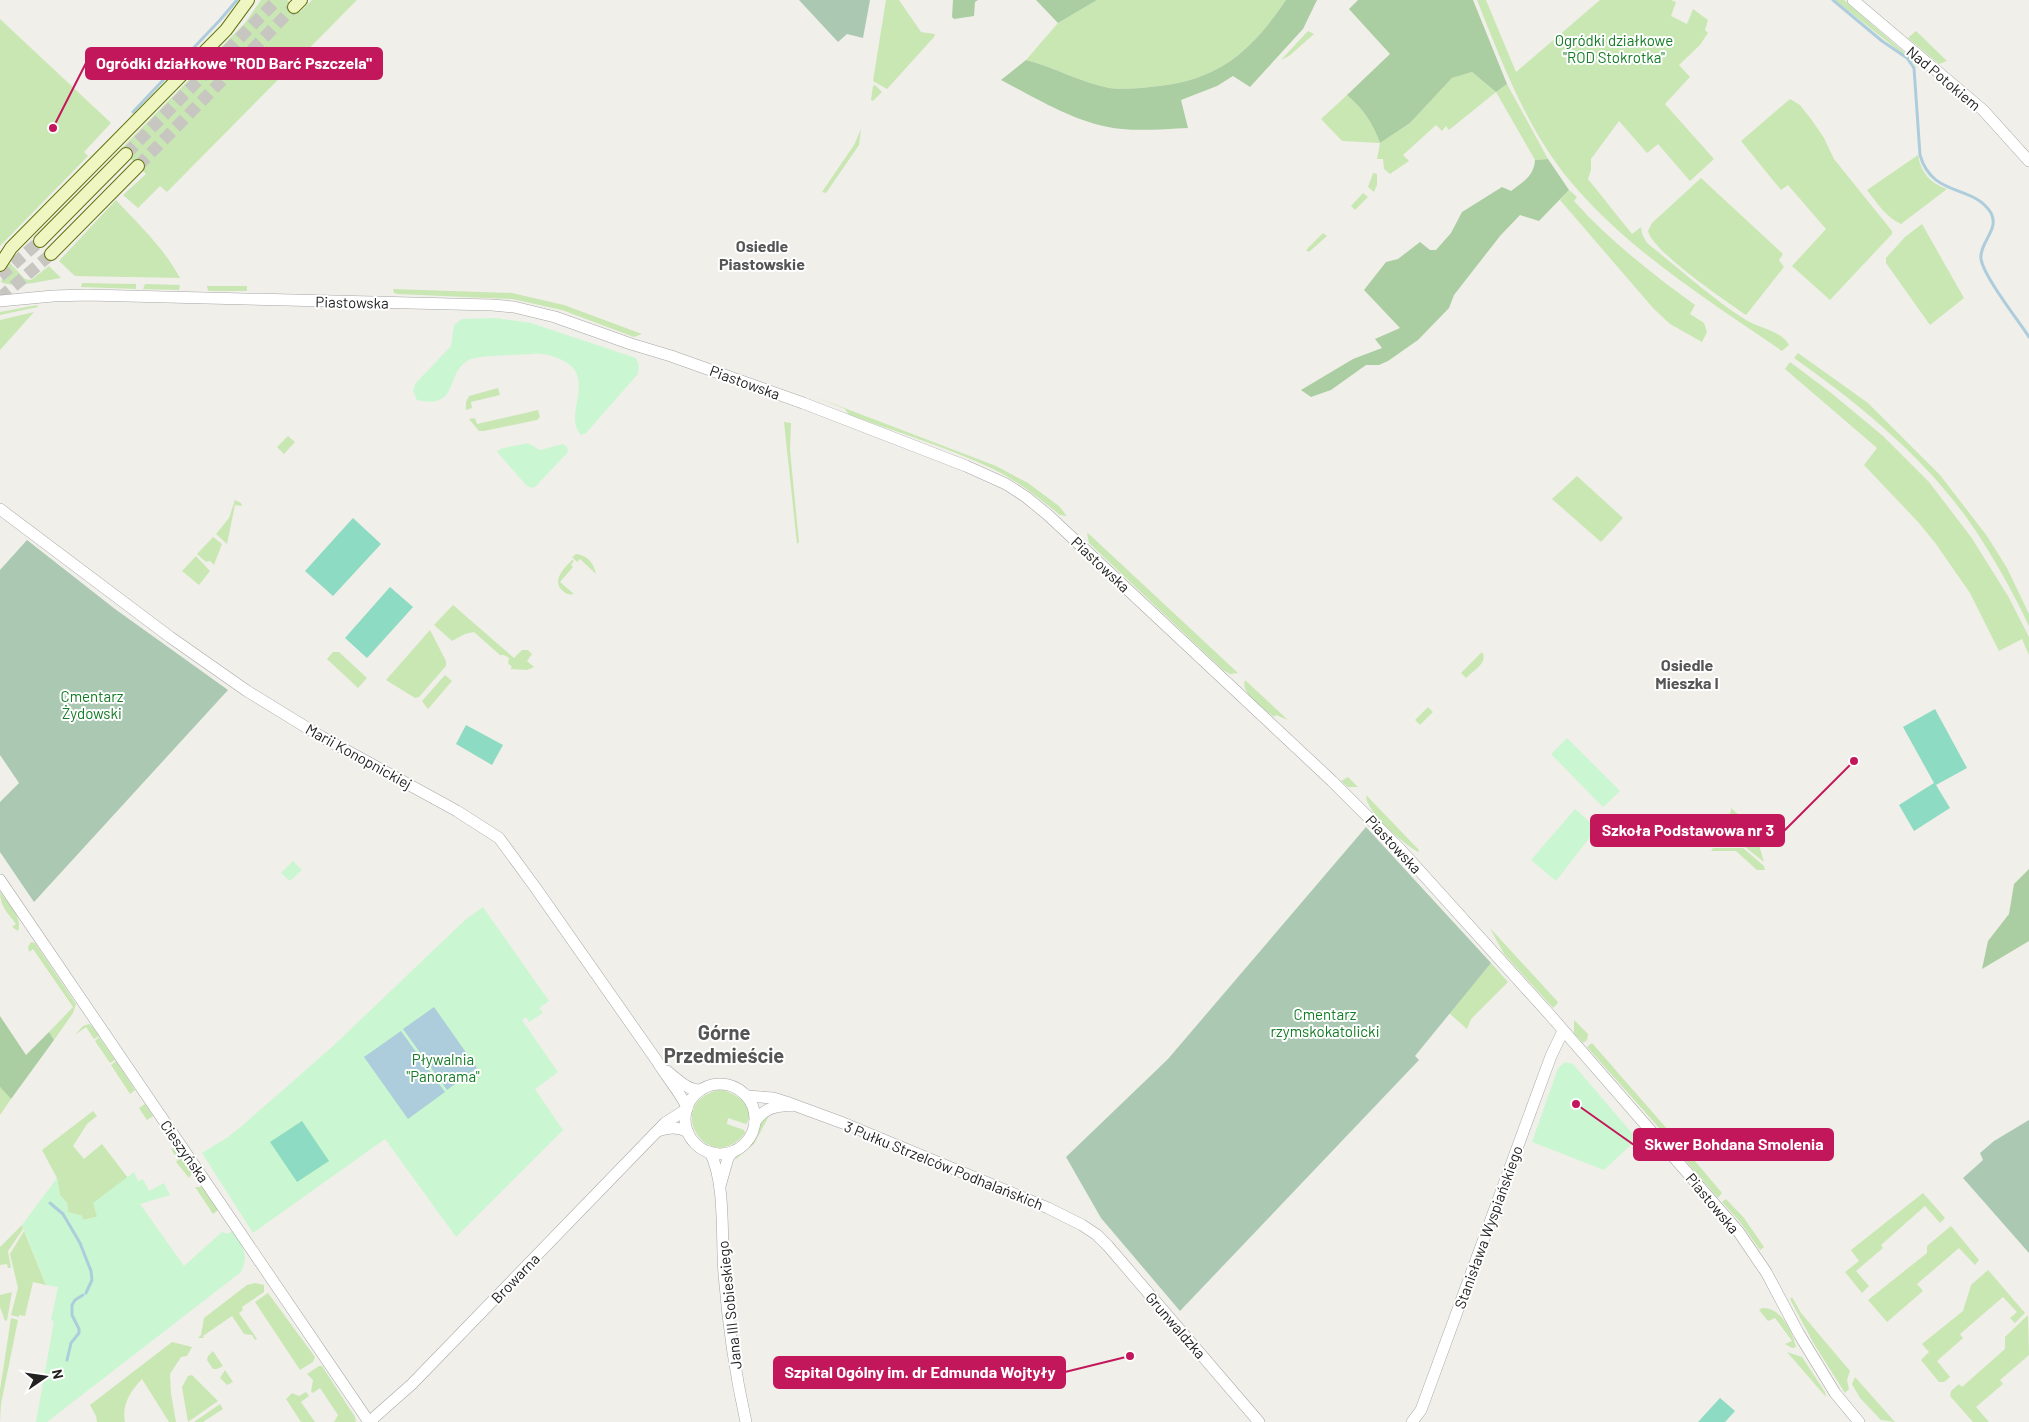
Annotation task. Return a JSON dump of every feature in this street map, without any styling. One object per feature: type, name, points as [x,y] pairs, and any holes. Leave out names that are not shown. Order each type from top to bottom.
[{"type":"main road","points":[[0,265],[11,248],[226,30],[248,0]]},
{"type":"main road","points":[[40,241],[126,154]]},
{"type":"main road","points":[[51,254],[138,166]]},
{"type":"street","name":"Nad Potokiem","points":[[1853,0],[1982,110],[2029,161]]},
{"type":"street","name":"Piastowska","points":[[0,302],[53,296],[86,295],[514,307],[555,317],[716,372],[987,475],[1026,497],[1048,515],[1368,815],[1563,1031],[1742,1238],[1766,1272],[1835,1393],[1859,1422]]},
{"type":"street","name":"Marii Konopnickiej","points":[[0,510],[170,637],[247,691],[322,737],[457,811],[499,838],[535,886],[685,1101],[687,1109]]},
{"type":"street","name":"Cieszyńska","points":[[0,880],[369,1422]]},
{"type":"street","name":"Stanisława Wyspiańskiego","points":[[1412,1422],[1421,1410],[1543,1078],[1563,1031]]},
{"type":"street","name":"Marii Konopnickiej","points":[[657,1061],[684,1084],[693,1090],[700,1090]]},
{"type":"street","points":[[658,1131],[669,1128],[682,1129],[688,1132],[700,1147],[710,1152],[721,1154],[732,1152],[748,1140],[755,1122],[753,1108],[747,1096],[738,1089],[723,1084],[700,1090],[687,1109],[685,1117],[688,1132]]},
{"type":"street","name":"3 Pułku Strzelców Podhalańskich","points":[[747,1096],[778,1099],[843,1123],[1048,1208],[1091,1231]]},
{"type":"street","name":"3 Pułku Strzelców Podhalańskich","points":[[755,1122],[760,1114],[771,1108],[783,1105],[794,1106]]},
{"type":"street","name":"Browarna","points":[[369,1422],[412,1384],[665,1123],[687,1109]]},
{"type":"street","name":"Jana III Sobieskiego","points":[[710,1152],[720,1188],[724,1273],[730,1337],[735,1374],[746,1422]]},
{"type":"street","name":"Jana III Sobieskiego","points":[[720,1188],[728,1158],[732,1152]]},
{"type":"street","name":"Grunwaldzka","points":[[1091,1231],[1113,1252],[1259,1422]]},
{"type":"green space","points":[[261,0],[287,0],[300,12],[312,0],[357,0],[167,192],[160,186],[138,208],[123,195],[146,174],[121,149],[245,23]]},
{"type":"green space","points":[[799,0],[870,0],[863,38],[847,34],[838,42]]},
{"type":"green space","points":[[886,0],[899,0],[921,32],[935,34],[887,89],[873,81]]},
{"type":"green space","points":[[953,0],[978,0],[975,2],[974,16],[954,19],[952,17]]},
{"type":"green space","points":[[1036,0],[1097,0],[1058,23]]},
{"type":"green space","points":[[1097,0],[1286,0],[1261,34],[1233,59],[1200,77],[1181,82],[1140,88],[1109,88],[1026,60],[1058,23]]},
{"type":"green space","points":[[1286,0],[1317,0],[1303,29],[1250,87],[1233,76],[1217,86],[1181,100],[1188,128],[1138,130],[1106,127],[1059,110],[1001,80],[1026,60],[1109,88],[1159,86],[1200,77],[1233,59],[1247,47],[1261,34]]},
{"type":"green space","points":[[1358,0],[1473,0],[1507,84],[1496,92],[1472,72],[1452,78],[1410,123],[1380,143],[1367,117],[1347,95],[1390,54],[1349,9]]},
{"type":"green space","name":"Ogródki działkowe \"ROD Stokrotka\"","points":[[1477,0],[1486,0],[1516,72],[1600,0],[1671,0],[1676,2],[1671,16],[1687,24],[1693,9],[1708,20],[1705,30],[1708,33],[1700,45],[1679,65],[1690,77],[1665,104],[1714,159],[1690,181],[1658,144],[1647,153],[1619,121],[1591,159],[1591,170],[1588,179],[1632,234],[1641,227],[1642,234],[1647,243],[1708,293],[1751,323],[1781,336],[1789,345],[1782,351],[1670,273],[1618,230],[1570,181],[1541,140],[1528,117],[1506,71]]},
{"type":"green space","points":[[1835,0],[1844,0],[1920,66],[1917,67]]},
{"type":"green space","points":[[0,19],[111,123],[84,152],[88,156],[0,246]]},
{"type":"green space","points":[[1308,31],[1314,34],[1289,56],[1281,60]]},
{"type":"green space","points":[[1916,31],[1947,61],[1939,64],[1908,38]]},
{"type":"green space","points":[[1472,72],[1496,92],[1449,130],[1446,126],[1442,131],[1436,125],[1403,155],[1409,161],[1390,174],[1384,169],[1383,159],[1377,159],[1380,143],[1410,123],[1452,78]]},
{"type":"green space","points":[[1507,84],[1548,159],[1535,160],[1496,92]]},
{"type":"green space","points":[[875,85],[882,92],[873,101],[871,100],[873,86]]},
{"type":"green space","points":[[1347,95],[1367,117],[1380,143],[1342,141],[1321,119]]},
{"type":"green space","points":[[1790,99],[1800,105],[1811,119],[1824,138],[1834,159],[1892,231],[1892,234],[1830,300],[1792,266],[1826,229],[1788,185],[1781,190],[1741,141]]},
{"type":"green space","points":[[861,129],[859,145],[826,193],[822,192],[854,145]]},
{"type":"green space","points":[[1918,155],[1921,167],[1927,177],[1947,189],[1901,224],[1878,205],[1867,190]]},
{"type":"green space","points":[[1548,159],[1569,190],[1539,221],[1520,215],[1500,236],[1454,295],[1449,308],[1418,340],[1388,361],[1379,365],[1366,365],[1331,390],[1311,397],[1301,390],[1353,359],[1382,348],[1375,339],[1400,328],[1364,290],[1386,262],[1398,259],[1420,242],[1430,250],[1436,250],[1451,233],[1462,212],[1502,187],[1511,191],[1530,174],[1535,160]]},
{"type":"green space","points":[[1373,173],[1377,174],[1377,185],[1374,192],[1368,187]]},
{"type":"green space","points":[[1701,178],[1783,254],[1779,260],[1784,267],[1746,315],[1676,263],[1653,240],[1648,231],[1652,223]]},
{"type":"green space","points":[[1569,190],[1577,197],[1574,201],[1617,243],[1647,269],[1695,305],[1690,314],[1704,323],[1707,332],[1702,342],[1670,324],[1653,308],[1560,200]]},
{"type":"green space","points":[[1363,193],[1368,197],[1355,210],[1351,206]]},
{"type":"green space","points":[[116,200],[159,247],[180,278],[75,276],[59,261]]},
{"type":"green space","points":[[1922,224],[1964,298],[1930,325],[1886,263],[1886,258],[1905,237]]},
{"type":"green space","points":[[1323,233],[1327,236],[1309,252],[1306,250]]},
{"type":"green space","points":[[7,260],[25,279],[31,280],[49,266],[61,278],[14,285],[1,282]]},
{"type":"green space","points":[[82,283],[136,284],[136,289],[81,287]]},
{"type":"green space","points":[[145,284],[180,285],[179,290],[143,289]]},
{"type":"green space","points":[[207,286],[247,286],[247,291],[208,291]]},
{"type":"green space","points":[[393,289],[512,293],[564,305],[642,334],[634,337],[562,310],[512,299],[398,294],[394,293]]},
{"type":"green space","points":[[37,305],[38,307],[0,315],[0,312]]},
{"type":"green space","points":[[34,312],[0,350],[0,320]]},
{"type":"green space","points":[[495,318],[531,323],[636,358],[639,365],[638,374],[586,433],[581,435],[576,426],[575,417],[579,386],[577,376],[572,367],[562,360],[548,355],[501,355],[471,359],[462,365],[446,395],[440,400],[431,402],[417,400],[413,391],[415,384],[451,346],[454,325],[462,319]]},
{"type":"green space","points":[[1798,353],[1868,403],[1940,475],[1987,536],[2007,568],[2029,614],[2029,626],[1988,550],[1942,487],[1920,462],[1872,418],[1794,358]]},
{"type":"green space","points":[[1790,362],[1883,436],[1929,482],[1971,537],[2008,596],[2029,637],[2029,655],[2022,639],[1999,651],[1970,593],[1936,544],[1919,523],[1864,465],[1877,448],[1785,369]]},
{"type":"green space","points":[[498,388],[500,395],[471,402],[472,408],[466,410],[466,402],[469,396]]},
{"type":"green space","points":[[813,396],[996,466],[1028,483],[1059,506],[1067,516],[1060,515],[1020,484],[993,469],[940,447],[849,415],[845,409]]},
{"type":"green space","points":[[538,410],[540,417],[537,420],[484,431],[479,431],[469,419],[475,418],[477,424]]},
{"type":"green space","points":[[784,422],[791,423],[790,450],[799,542],[797,544]]},
{"type":"green space","points":[[288,436],[295,442],[284,454],[277,447]]},
{"type":"green space","points":[[528,443],[540,450],[563,444],[567,447],[568,452],[532,488],[527,486],[497,452],[500,449]]},
{"type":"green space","points":[[1577,476],[1623,518],[1601,542],[1552,499]]},
{"type":"green space","points":[[235,500],[241,503],[242,506],[235,505],[227,544],[216,534],[229,518]]},
{"type":"green space","points":[[353,518],[381,544],[333,596],[305,571]]},
{"type":"green space","points":[[1087,533],[1238,673],[1230,674],[1223,670],[1089,543]]},
{"type":"green space","points":[[213,537],[222,544],[214,565],[210,561],[206,562],[197,554]]},
{"type":"green space","name":"Cmentarz Żydowski","points":[[27,540],[115,609],[228,690],[34,902],[0,852],[0,802],[19,783],[0,755],[0,570]]},
{"type":"green space","points":[[576,554],[589,560],[594,566],[596,574],[580,559],[577,562],[572,557]]},
{"type":"green space","points":[[196,556],[210,571],[199,585],[182,571]]},
{"type":"green space","points":[[572,560],[574,561],[571,565],[573,567],[560,582],[574,594],[567,594],[560,587],[558,579]]},
{"type":"green space","points":[[390,587],[413,607],[367,658],[345,638]]},
{"type":"green space","points":[[453,605],[514,658],[522,650],[528,650],[532,654],[527,661],[534,667],[527,670],[510,669],[512,667],[508,663],[509,658],[500,655],[474,632],[465,634],[452,641],[434,625]]},
{"type":"green space","points":[[430,630],[446,661],[446,666],[419,697],[415,698],[386,680]]},
{"type":"green space","points":[[333,652],[339,652],[367,678],[358,688],[327,659]]},
{"type":"green space","points":[[1482,652],[1484,656],[1482,663],[1466,678],[1461,673]]},
{"type":"green space","points":[[445,675],[452,681],[428,709],[422,701]]},
{"type":"green space","points":[[1245,680],[1288,720],[1276,715],[1274,717],[1254,700],[1246,690]]},
{"type":"green space","points":[[1428,707],[1433,712],[1420,725],[1415,720]]},
{"type":"green space","points":[[1935,709],[1967,768],[1936,785],[1950,808],[1914,831],[1899,805],[1934,783],[1903,727]]},
{"type":"green space","points":[[466,725],[503,745],[492,765],[456,744]]},
{"type":"green space","points":[[1567,738],[1620,791],[1603,807],[1551,754]]},
{"type":"green space","points":[[1348,777],[1358,787],[1348,787],[1341,781]]},
{"type":"green space","points":[[1366,795],[1419,850],[1418,852],[1395,835],[1378,819]]},
{"type":"green space","points":[[1731,808],[1740,816],[1723,827],[1731,811]]},
{"type":"green space","points":[[1575,809],[1597,828],[1556,881],[1531,860]]},
{"type":"green space","points":[[1740,818],[1757,838],[1764,862],[1744,846],[1714,845],[1722,830]]},
{"type":"green space","name":"Cmentarz rzymskokatolicki","points":[[1366,827],[1491,963],[1415,1056],[1419,1060],[1180,1311],[1101,1218],[1066,1157],[1168,1059]]},
{"type":"green space","points":[[1713,848],[1743,848],[1764,866],[1765,870],[1757,870],[1736,851],[1711,851]]},
{"type":"green space","points":[[293,861],[302,870],[290,881],[281,873]]},
{"type":"green space","points":[[2029,869],[2029,941],[1982,969],[1988,941],[2009,914],[2014,884]]},
{"type":"green space","points":[[0,892],[17,915],[18,931],[12,927],[16,924],[3,906]]},
{"type":"green space","name":"Pływalnia \"Panorama\"","points":[[483,907],[549,1001],[539,1008],[543,1013],[529,1022],[526,1017],[522,1020],[558,1072],[535,1089],[563,1130],[456,1237],[385,1139],[253,1233],[202,1153],[243,1125],[332,1047],[465,920]]},
{"type":"green space","points":[[1490,928],[1558,1002],[1553,1008],[1504,954]]},
{"type":"green space","points":[[31,942],[35,943],[76,1004],[73,1013],[54,1040],[49,1032],[73,1007],[33,949],[29,952],[28,947]]},
{"type":"green space","points":[[1491,963],[1508,982],[1471,1019],[1467,1029],[1449,1013]]},
{"type":"green space","points":[[0,1016],[26,1055],[49,1032],[54,1040],[11,1099],[0,1087]]},
{"type":"green space","points":[[1574,1020],[1588,1034],[1587,1040],[1583,1043],[1574,1033]]},
{"type":"green space","points":[[89,1024],[99,1036],[94,1039],[86,1027],[75,1035],[83,1026]]},
{"type":"green space","points":[[99,1037],[115,1060],[110,1063],[95,1041]]},
{"type":"green space","points":[[1592,1043],[1682,1146],[1677,1148],[1587,1047]]},
{"type":"green space","points":[[116,1061],[135,1090],[130,1094],[111,1065]]},
{"type":"green space","points":[[1565,1062],[1573,1064],[1637,1139],[1604,1170],[1532,1142],[1558,1068]]},
{"type":"green space","points":[[0,1087],[11,1099],[0,1115]]},
{"type":"green space","points":[[719,1090],[731,1093],[743,1101],[747,1106],[749,1118],[746,1124],[728,1118],[727,1124],[744,1130],[745,1133],[731,1145],[718,1148],[706,1143],[697,1134],[692,1121],[694,1109],[702,1097]]},
{"type":"green space","points":[[145,1104],[153,1116],[147,1120],[139,1108]]},
{"type":"green space","points":[[93,1111],[97,1116],[87,1124],[73,1146],[84,1159],[102,1144],[128,1178],[117,1187],[97,1217],[82,1220],[82,1216],[68,1212],[67,1203],[60,1195],[57,1178],[42,1150]]},
{"type":"green space","points":[[768,1115],[754,1144],[736,1159],[752,1143],[761,1123]]},
{"type":"green space","points":[[2029,1120],[2029,1253],[1963,1178],[1983,1160],[1980,1153],[1994,1141]]},
{"type":"green space","points":[[302,1121],[329,1161],[297,1182],[270,1142]]},
{"type":"green space","points":[[173,1148],[178,1152],[192,1173],[189,1178],[176,1162],[178,1160],[171,1149]]},
{"type":"green space","points":[[1689,1154],[1722,1193],[1718,1198],[1686,1161]]},
{"type":"green space","points":[[134,1172],[138,1181],[143,1179],[149,1191],[164,1183],[170,1195],[140,1204],[184,1266],[222,1232],[228,1234],[232,1231],[244,1250],[244,1265],[241,1272],[47,1422],[36,1422],[54,1321],[51,1320],[58,1287],[46,1285],[22,1225],[57,1178],[60,1195],[67,1203],[68,1212],[82,1216],[83,1220],[97,1217],[93,1203]]},
{"type":"green space","points":[[195,1187],[202,1187],[218,1210],[213,1214]]},
{"type":"green space","points":[[1923,1193],[1945,1218],[1940,1223],[1925,1206],[1881,1245],[1883,1248],[1856,1271],[1869,1286],[1862,1293],[1845,1272],[1859,1261],[1851,1250]]},
{"type":"green space","points":[[1726,1199],[1744,1218],[1764,1247],[1760,1250],[1740,1222],[1722,1202]]},
{"type":"green space","points":[[22,1225],[23,1229],[8,1251],[11,1268],[8,1268],[7,1264],[0,1265],[0,1247]]},
{"type":"green space","points":[[1951,1226],[1979,1260],[1975,1265],[1959,1248],[1917,1284],[1923,1291],[1887,1322],[1868,1300],[1927,1253],[1927,1246]]},
{"type":"green space","points":[[24,1231],[46,1285],[33,1282],[25,1316],[19,1315],[19,1317],[11,1315],[18,1288],[10,1254]]},
{"type":"green space","points":[[1988,1270],[2025,1313],[2015,1323],[2010,1318],[2017,1312],[2003,1297],[1960,1334],[1963,1338],[1937,1361],[1950,1377],[1944,1382],[1939,1382],[1921,1360],[1929,1352],[1922,1344],[1963,1311],[1971,1285]]},
{"type":"green space","points":[[255,1283],[264,1285],[264,1292],[242,1307],[243,1310],[239,1313],[257,1339],[255,1340],[252,1335],[244,1334],[232,1316],[203,1336],[204,1338],[198,1338],[201,1335],[204,1318],[247,1285]]},
{"type":"green space","points":[[12,1292],[7,1320],[5,1321],[0,1307],[0,1295]]},
{"type":"green space","points":[[268,1293],[315,1357],[313,1362],[300,1370],[255,1302]]},
{"type":"green space","points":[[1792,1297],[1801,1313],[1850,1371],[1847,1380],[1849,1389],[1845,1393],[1814,1344],[1790,1299]]},
{"type":"green space","points":[[1762,1308],[1775,1311],[1785,1321],[1796,1347],[1792,1348],[1785,1344],[1792,1341],[1775,1318],[1768,1321],[1759,1310]]},
{"type":"green space","points":[[2028,1315],[2029,1355],[2000,1380],[2003,1384],[1976,1407],[1989,1422],[1973,1422],[1950,1396],[1951,1391],[1959,1384],[1962,1387],[2005,1349],[2005,1337]]},
{"type":"green space","points":[[11,1318],[18,1320],[1,1404],[0,1422],[0,1390]]},
{"type":"green space","points":[[172,1342],[192,1347],[187,1356],[181,1357],[170,1374],[176,1422],[169,1422],[142,1379],[126,1404],[125,1422],[97,1422],[90,1405]]},
{"type":"green space","points":[[213,1351],[223,1366],[217,1369],[213,1369],[207,1360]]},
{"type":"green space","points":[[1787,1352],[1802,1357],[1825,1392],[1826,1397]]},
{"type":"green space","points":[[322,1366],[355,1417],[356,1422],[334,1422],[338,1415],[320,1388],[313,1393],[311,1391],[313,1380],[307,1374]]},
{"type":"green space","points":[[225,1370],[233,1382],[227,1385],[220,1378]]},
{"type":"green space","points":[[192,1375],[218,1401],[188,1422],[182,1387],[188,1376]]},
{"type":"green space","points":[[1855,1377],[1895,1422],[1881,1420],[1860,1398],[1852,1384]]},
{"type":"green space","points":[[306,1392],[309,1396],[301,1402],[315,1422],[301,1422],[286,1399],[292,1393],[299,1396]]},
{"type":"green space","points":[[1720,1398],[1735,1411],[1725,1422],[1698,1422]]},
{"type":"green space","points":[[220,1404],[223,1409],[203,1422],[194,1422]]},
{"type":"water","points":[[434,1007],[477,1068],[447,1090],[403,1029]]},
{"type":"water","points":[[401,1031],[445,1092],[408,1119],[364,1057]]},
{"type":"waterway","points":[[133,112],[237,0]]},
{"type":"waterway","points":[[1833,0],[1882,41],[1907,58],[1914,68],[1920,155],[1926,169],[1934,178],[1943,185],[1984,204],[1991,213],[1993,225],[1981,253],[1983,267],[2029,337]]},
{"type":"waterway","points":[[50,1203],[63,1214],[80,1243],[91,1271],[92,1280],[86,1293]]},
{"type":"waterway","points":[[67,1360],[71,1343],[79,1333],[72,1315],[72,1305],[75,1300],[83,1295]]},
{"type":"tunnel","points":[[126,154],[277,0]]},
{"type":"tunnel","points":[[138,166],[294,7]]},
{"type":"tunnel","points":[[0,276],[40,241]]},
{"type":"tunnel","points":[[0,298],[51,254]]},
{"type":"place","name":"Ogródki działkowe \"ROD Barć Pszczela\"","points":[[53,128]]},
{"type":"place","name":"Szkoła Podstawowa nr 3","points":[[1854,761]]},
{"type":"place","name":"Skwer Bohdana Smolenia","points":[[1576,1104]]},
{"type":"place","name":"Szpital Ogólny im. dr Edmunda Wojtyły","points":[[1130,1356]]},
{"type":"district","name":"Osiedle Piastowskie","points":[[762,254]]},
{"type":"district","name":"Osiedle Mieszka I","points":[[1687,673]]},
{"type":"district","name":"Górne Przedmieście","points":[[724,1044]]}]
